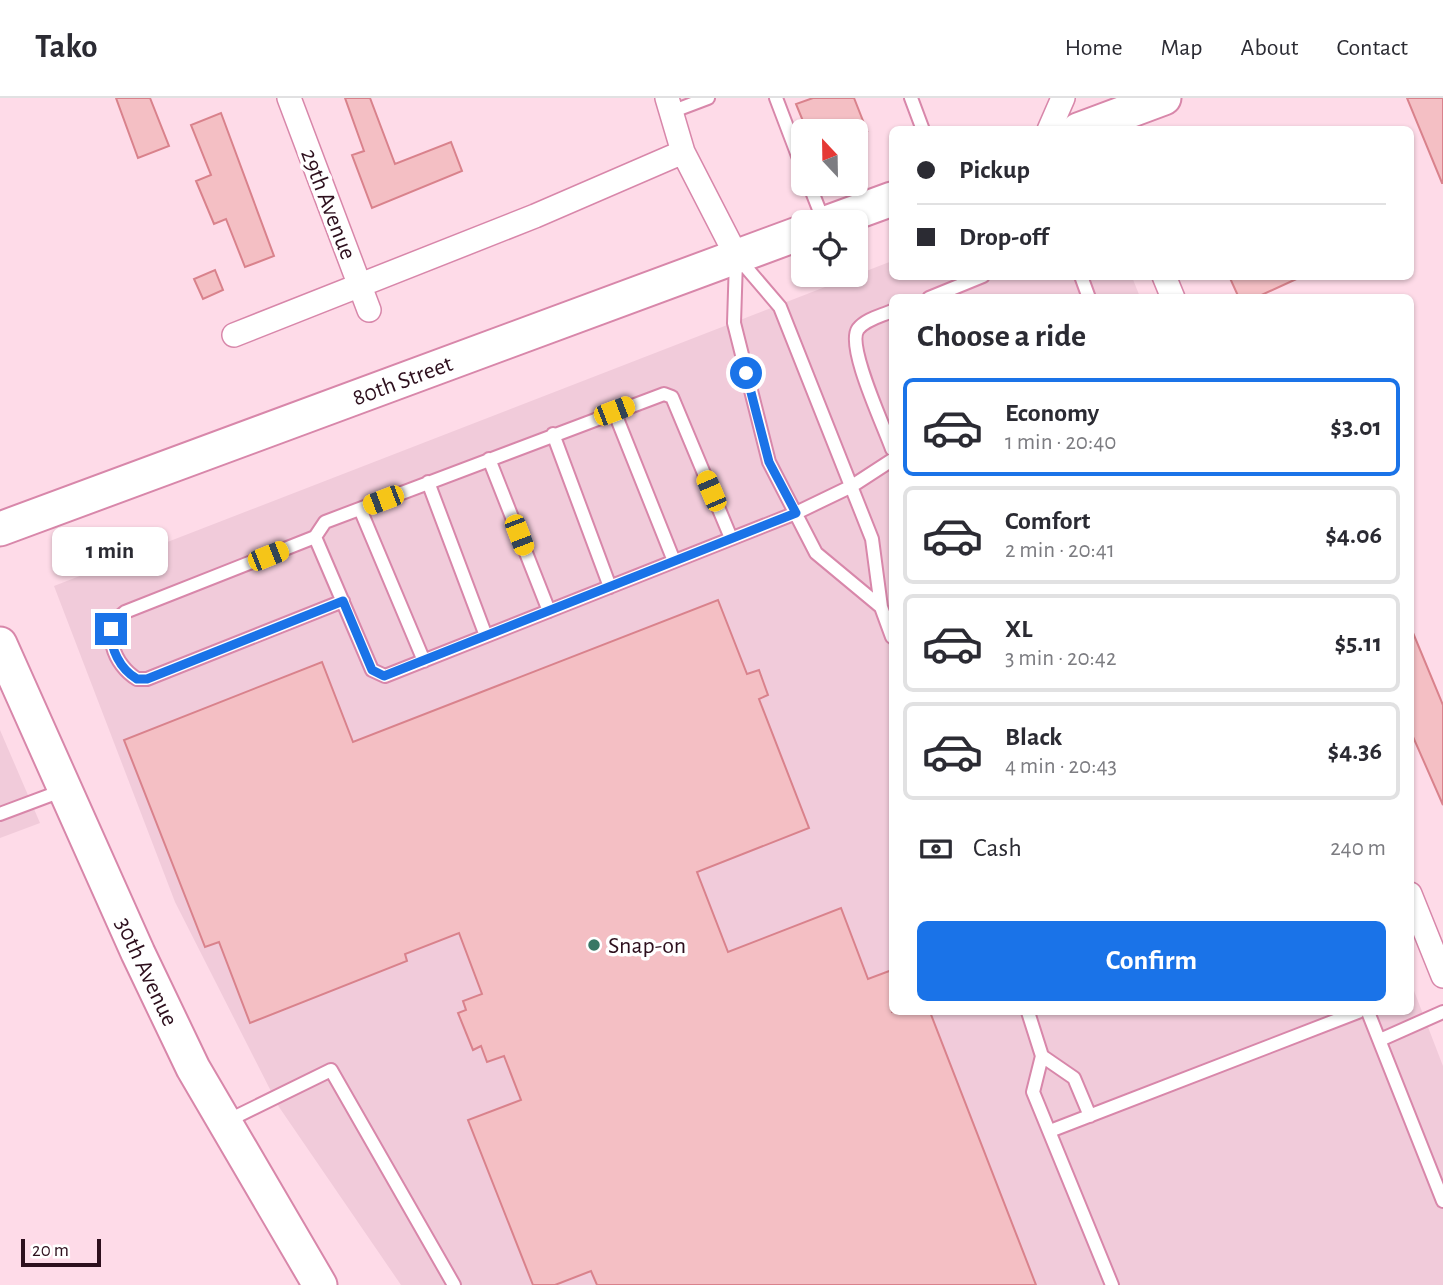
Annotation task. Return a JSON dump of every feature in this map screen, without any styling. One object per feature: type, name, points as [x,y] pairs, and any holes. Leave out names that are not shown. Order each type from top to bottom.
[{"type":"street","name":"29th Avenue","points":[[289,98],[369,310]]},
{"type":"street","points":[[1051,126],[1063,98]]},
{"type":"street","points":[[1095,126],[1164,98]]},
{"type":"street","points":[[669,105],[683,152],[737,257]]},
{"type":"street","points":[[234,335],[683,152]]},
{"type":"street","points":[[860,210],[889,200]]},
{"type":"street","name":"80th Street","points":[[0,529],[791,237]]},
{"type":"street","name":"30th Avenue","points":[[0,644],[13,686],[166,1010],[225,1122],[320,1285]]},
{"type":"street","points":[[1414,904],[1443,976]]},
{"type":"lane","points":[[669,105],[708,98]]},
{"type":"lane","points":[[776,98],[791,137]]},
{"type":"lane","points":[[911,98],[922,126]]},
{"type":"lane","points":[[737,257],[780,307],[872,539],[881,607],[889,629]]},
{"type":"lane","points":[[737,257],[736,331],[769,462],[816,553],[881,607]]},
{"type":"lane","points":[[939,294],[973,280]]},
{"type":"lane","points":[[889,312],[867,321],[855,336],[854,348],[889,441]]},
{"type":"lane","points":[[343,601],[147,679],[137,679],[121,665],[111,638],[115,619],[125,612],[315,537],[325,522],[663,394],[672,397],[731,538]]},
{"type":"lane","points":[[614,411],[674,561]]},
{"type":"lane","points":[[553,434],[610,586]]},
{"type":"lane","points":[[489,459],[549,611]]},
{"type":"lane","points":[[315,537],[376,674],[384,676],[796,513],[852,486],[889,462]]},
{"type":"lane","points":[[428,482],[486,636]]},
{"type":"lane","points":[[360,509],[424,661]]},
{"type":"lane","points":[[0,814],[64,790]]},
{"type":"lane","points":[[1380,1040],[1443,1012]]},
{"type":"lane","points":[[1029,1015],[1042,1056],[1033,1092],[1112,1285]]},
{"type":"lane","points":[[1050,1131],[1350,1015]]},
{"type":"lane","points":[[1369,1015],[1443,1201]]},
{"type":"lane","points":[[1042,1056],[1074,1078],[1090,1116]]},
{"type":"lane","points":[[225,1122],[331,1070],[454,1285]]},
{"type":"shaded area","points":[[889,262],[889,280],[1133,280],[1139,294],[889,294],[889,1015],[1414,1015],[1414,991],[1443,1066],[1443,1285],[401,1285],[279,1107],[175,902],[54,586],[825,287],[868,287],[868,270]]},
{"type":"shaded area","points":[[0,730],[40,823],[0,838]]},
{"type":"building","points":[[116,98],[150,98],[169,146],[138,158]]},
{"type":"building","points":[[345,98],[370,98],[395,164],[451,142],[462,171],[372,208],[352,155],[364,151]]},
{"type":"building","points":[[813,98],[854,98],[862,119],[802,119],[796,104]]},
{"type":"building","points":[[1407,98],[1443,98],[1443,183],[1442,183]]},
{"type":"building","points":[[221,113],[274,256],[245,267],[226,219],[214,224],[196,181],[211,175],[191,125]]},
{"type":"building","points":[[215,270],[223,290],[203,299],[194,279]]},
{"type":"building","points":[[1231,280],[1294,280],[1264,294],[1237,294]]},
{"type":"building","name":"Snap-on","points":[[718,600],[747,674],[759,670],[768,695],[759,699],[809,828],[697,872],[728,952],[841,908],[868,979],[889,971],[889,1015],[931,1015],[1036,1285],[597,1285],[591,1271],[555,1285],[533,1285],[468,1120],[521,1100],[504,1056],[487,1062],[481,1046],[473,1050],[458,1013],[466,1010],[463,1001],[482,994],[459,933],[405,954],[407,961],[250,1023],[219,942],[205,947],[124,740],[322,662],[353,742]]},
{"type":"building","points":[[1414,635],[1443,705],[1443,805],[1414,739]]},
{"type":"place","name":"Snap-on","points":[[594,945]]},
{"type":"route","points":[[111,629],[111,638],[121,665],[137,679],[147,679],[343,601],[372,670],[384,676],[796,513],[769,462],[746,373]]}]
